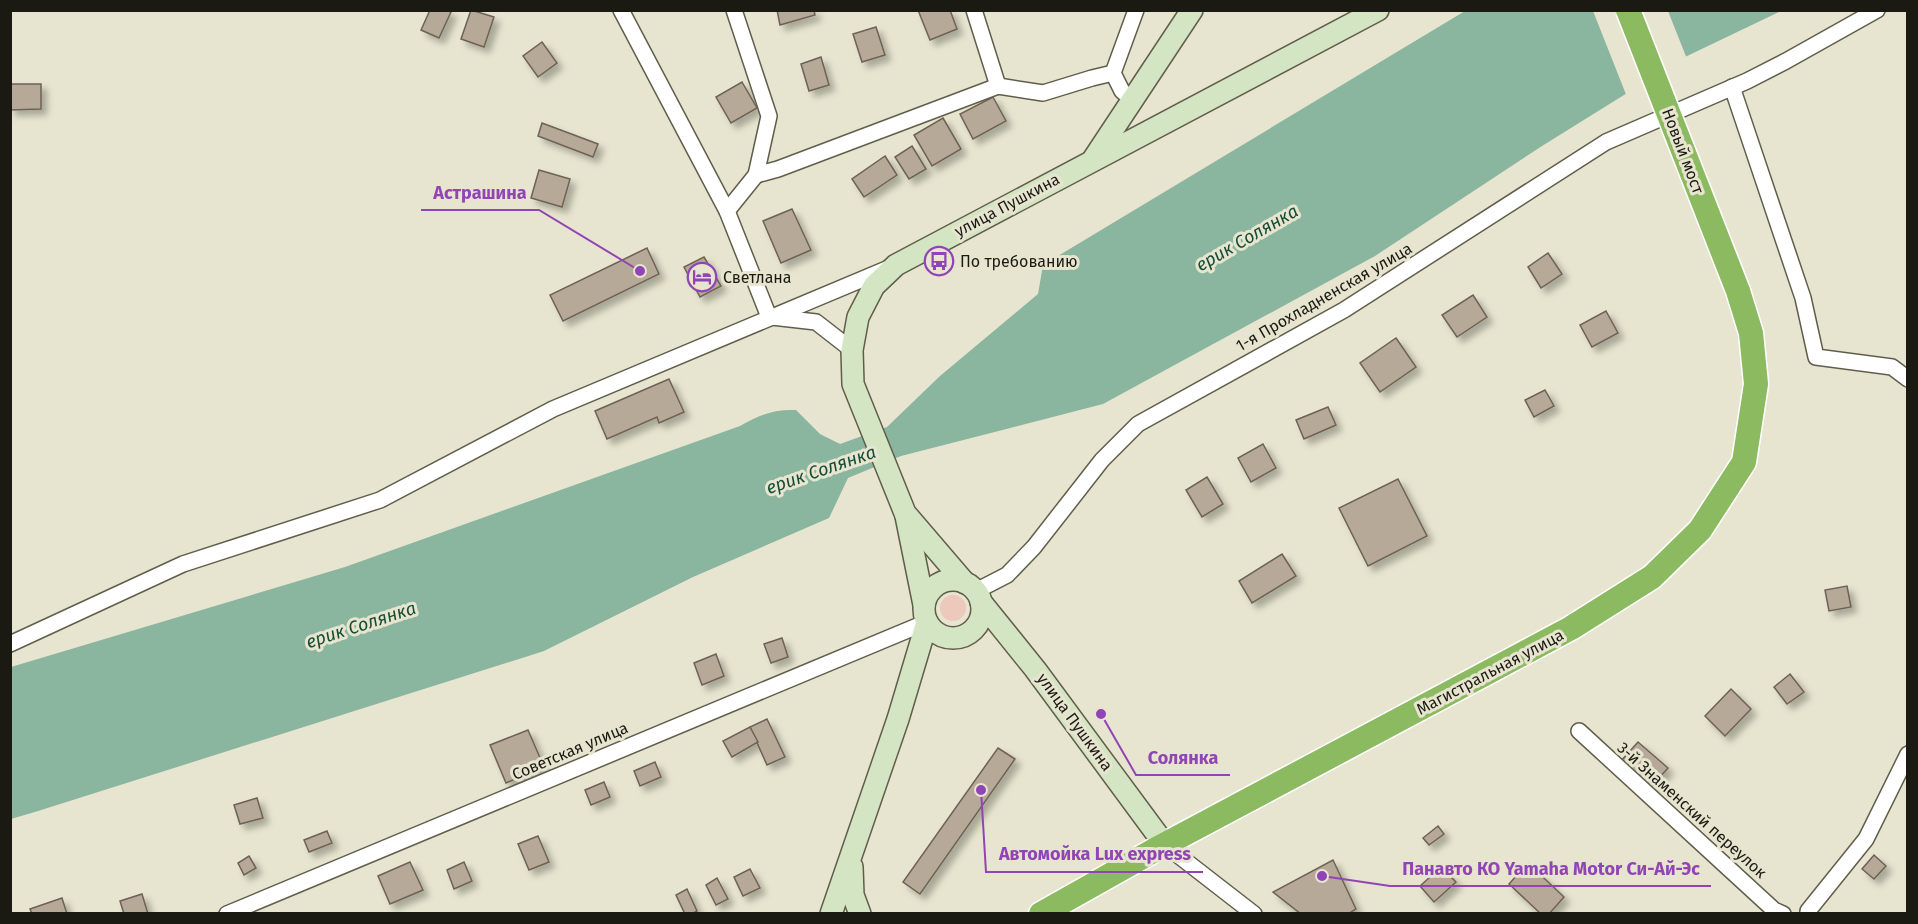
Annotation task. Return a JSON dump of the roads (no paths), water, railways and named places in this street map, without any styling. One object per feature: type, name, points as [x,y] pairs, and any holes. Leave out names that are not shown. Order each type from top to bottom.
[{"type":"highway","name":"Новый мост","points":[[1628,10],[1738,291]]},
{"type":"highway","name":"Магистральная улица","points":[[1041,914],[1164,845],[1571,628],[1652,577],[1700,530],[1744,462],[1756,384],[1751,333],[1738,291]]},
{"type":"main road","points":[[1094,159],[1192,10]]},
{"type":"main road","name":"улица Пушкина","points":[[1164,845],[1035,669],[974,592],[905,513],[853,384],[852,350],[858,317],[874,286],[896,265],[1378,10]]},
{"type":"main road","points":[[831,914],[898,719],[925,614],[932,589],[947,580],[974,592],[980,617],[973,630],[959,637],[952,638],[937,633],[925,614],[905,513]]},
{"type":"main road","points":[[860,828],[852,869],[853,895],[860,914]]},
{"type":"street","points":[[621,10],[727,211],[769,317]]},
{"type":"street","points":[[727,211],[756,175],[769,116],[735,10]]},
{"type":"street","points":[[974,10],[998,87]]},
{"type":"street","points":[[1133,100],[1122,91],[1113,73],[1136,10]]},
{"type":"street","name":"1-я Прохладненская улица","points":[[974,592],[1007,575],[1034,547],[1101,460],[1138,424],[1344,310],[1606,142],[1786,61],[1877,10]]},
{"type":"street","points":[[756,175],[778,169],[998,87],[1043,93],[1113,73]]},
{"type":"street","points":[[1732,87],[1803,298],[1816,357],[1892,367],[1908,379]]},
{"type":"street","points":[[10,644],[183,564],[380,500],[553,410],[896,265]]},
{"type":"street","points":[[769,317],[816,322],[852,350]]},
{"type":"street","name":"Советская улица","points":[[227,914],[925,614]]},
{"type":"street","name":"3-й Знаменский переулок","points":[[1579,731],[1774,910],[1783,914]]},
{"type":"street","points":[[1806,913],[1866,839],[1908,754]]},
{"type":"street","points":[[1164,845],[1254,914]]},
{"type":"water","name":"ерик Солянка","points":[[1465,11],[1781,11],[1685,57],[1542,146],[1375,256],[1103,404],[901,456],[848,478],[829,518],[693,577],[544,651],[11,819],[11,667],[345,567],[740,426],[767,414],[796,410],[820,434],[840,444],[887,427],[940,376],[1038,294],[1043,265]]},
{"type":"place","name":"По требованию","points":[[939,261]]},
{"type":"place","name":"Астрашина","points":[[640,271]]},
{"type":"place","name":"Светлана","points":[[702,277]]},
{"type":"place","name":"Солянка","points":[[1101,714]]},
{"type":"place","name":"Автомойка Lux express","points":[[981,790]]},
{"type":"place","name":"Панавто КО Yamaha Motor Си-Ай-Эс","points":[[1322,876]]}]
